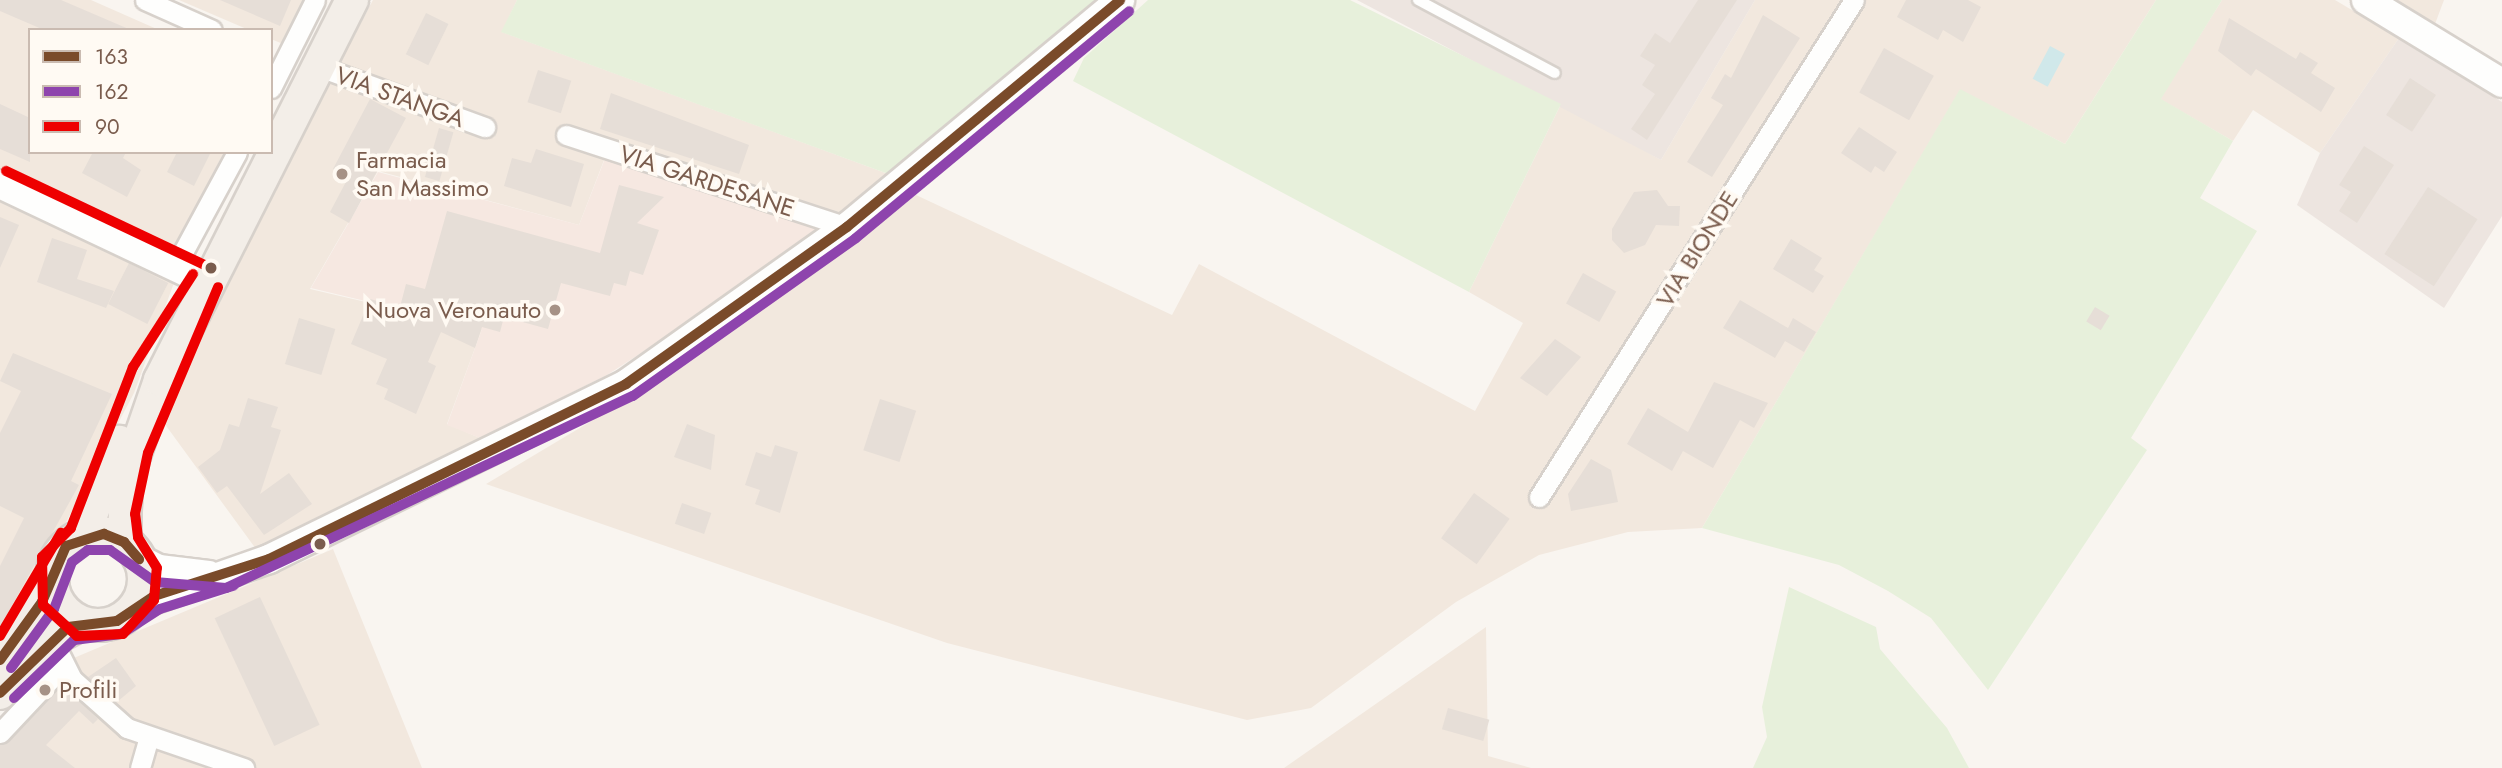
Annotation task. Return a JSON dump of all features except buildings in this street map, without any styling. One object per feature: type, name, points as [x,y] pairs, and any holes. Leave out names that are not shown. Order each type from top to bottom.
[{"type":"main road","name":"VIA STANGA","points":[[273,150],[352,0]]},
{"type":"main road","points":[[52,581],[66,613],[82,622],[105,625],[135,606],[222,575],[343,524],[626,384],[846,227],[1120,0]]},
{"type":"main road","points":[[2366,0],[2502,83]]},
{"type":"main road","name":"VIA STANGA","points":[[205,281],[271,154]]},
{"type":"main road","points":[[0,184],[205,281]]},
{"type":"main road","points":[[83,536],[145,373],[205,281]]},
{"type":"main road","points":[[135,606],[144,583],[121,513],[135,449],[205,281]]},
{"type":"main road","points":[[0,660],[52,581],[60,553],[83,536],[104,534],[159,569],[222,575]]},
{"type":"main road","points":[[0,693],[58,652],[82,622]]},
{"type":"street","points":[[145,0],[208,28]]},
{"type":"street","points":[[273,80],[278,59],[315,0]]},
{"type":"street","name":"VIA BIONDE","points":[[1539,497],[1854,0]]},
{"type":"street","name":"VIA STANGA","points":[[317,66],[485,127]]},
{"type":"street","name":"VIA GARDESANE","points":[[566,135],[846,227]]},
{"type":"street","points":[[176,265],[236,154]]},
{"type":"street","points":[[0,733],[58,652],[111,715],[148,740],[244,768]]},
{"type":"street","points":[[140,768],[148,740]]},
{"type":"lane","points":[[1418,0],[1555,73]]},
{"type":"shaded area","points":[[0,0],[91,0],[154,28],[28,28],[28,154],[223,154],[176,245],[175,280],[134,393],[0,648]]},
{"type":"shaded area","points":[[179,0],[306,0],[283,44],[273,40],[273,28],[244,28]]},
{"type":"shaded area","points":[[373,0],[517,0],[502,32],[891,175],[828,225],[606,155],[579,225],[378,171],[310,289],[482,329],[447,424],[480,438],[256,549],[156,412]]},
{"type":"shaded area","points":[[1357,0],[1755,0],[1661,160]]},
{"type":"shaded area","points":[[1755,0],[2156,0],[2065,144],[1960,90],[1702,528],[1628,532],[1539,555],[1456,602],[1311,708],[1247,720],[947,643],[486,484],[672,373],[916,195],[1172,315],[1199,264],[1475,411],[1523,323],[1469,292],[1561,104],[1661,160]]},
{"type":"shaded area","points":[[2222,0],[2335,0],[2399,38],[2320,153],[2253,110],[2233,141],[2160,99]]},
{"type":"shaded area","points":[[2396,0],[2444,0],[2435,24]]},
{"type":"shaded area","points":[[2399,38],[2502,102],[2502,216],[2444,308],[2297,205],[2320,153]]},
{"type":"shaded area","name":"Nuova Veronauto","points":[[606,156],[822,225],[737,291],[607,375],[480,438],[447,425],[482,329],[311,288],[378,172],[579,225]]},
{"type":"shaded area","points":[[333,549],[422,768],[0,768],[0,724],[69,660]]},
{"type":"shaded area","points":[[1486,627],[1488,756],[1531,768],[1284,768]]},
{"type":"green space","points":[[517,0],[1103,0],[891,175],[501,32]]},
{"type":"green space","points":[[1148,0],[1350,0],[1561,104],[1469,292],[1073,81],[1084,58]]},
{"type":"green space","points":[[2156,0],[2222,0],[2161,99],[2233,141],[2200,198],[2257,231],[2131,438],[2147,450],[1988,690],[1931,618],[1888,591],[1839,565],[1702,528],[1960,89],[2065,144]]},
{"type":"green space","points":[[1789,587],[1876,627],[1880,649],[1947,728],[1969,768],[1753,768],[1767,737],[1762,707]]},
{"type":"water","points":[[2050,46],[2065,54],[2048,87],[2033,79]]},
{"type":"transit line","name":"163","points":[[0,693],[68,627],[117,621],[154,596],[269,559],[626,384],[847,227],[1120,0]]},
{"type":"transit line","name":"162","points":[[11,668],[54,609],[72,562],[88,550],[110,550],[155,582],[226,588],[633,396],[856,238],[1129,11]]},
{"type":"transit line","name":"90","points":[[6,171],[211,268]]},
{"type":"transit line","name":"90","points":[[193,274],[133,367],[71,528],[42,557],[43,605],[77,636],[123,634],[154,600],[157,568],[138,537],[135,514],[148,453],[218,287]]},
{"type":"transit line","name":"90","points":[[0,636],[61,533]]},
{"type":"transit line","name":"163","points":[[0,660],[42,602],[66,546],[104,534],[124,542],[139,559]]},
{"type":"transit line","name":"162","points":[[14,698],[74,640],[121,634],[160,609],[233,586]]},
{"type":"place","name":"Farmacia San Massimo","points":[[342,174]]},
{"type":"place","name":"Nuova Veronauto","points":[[555,310]]},
{"type":"place","name":"Profili","points":[[45,690]]}]
